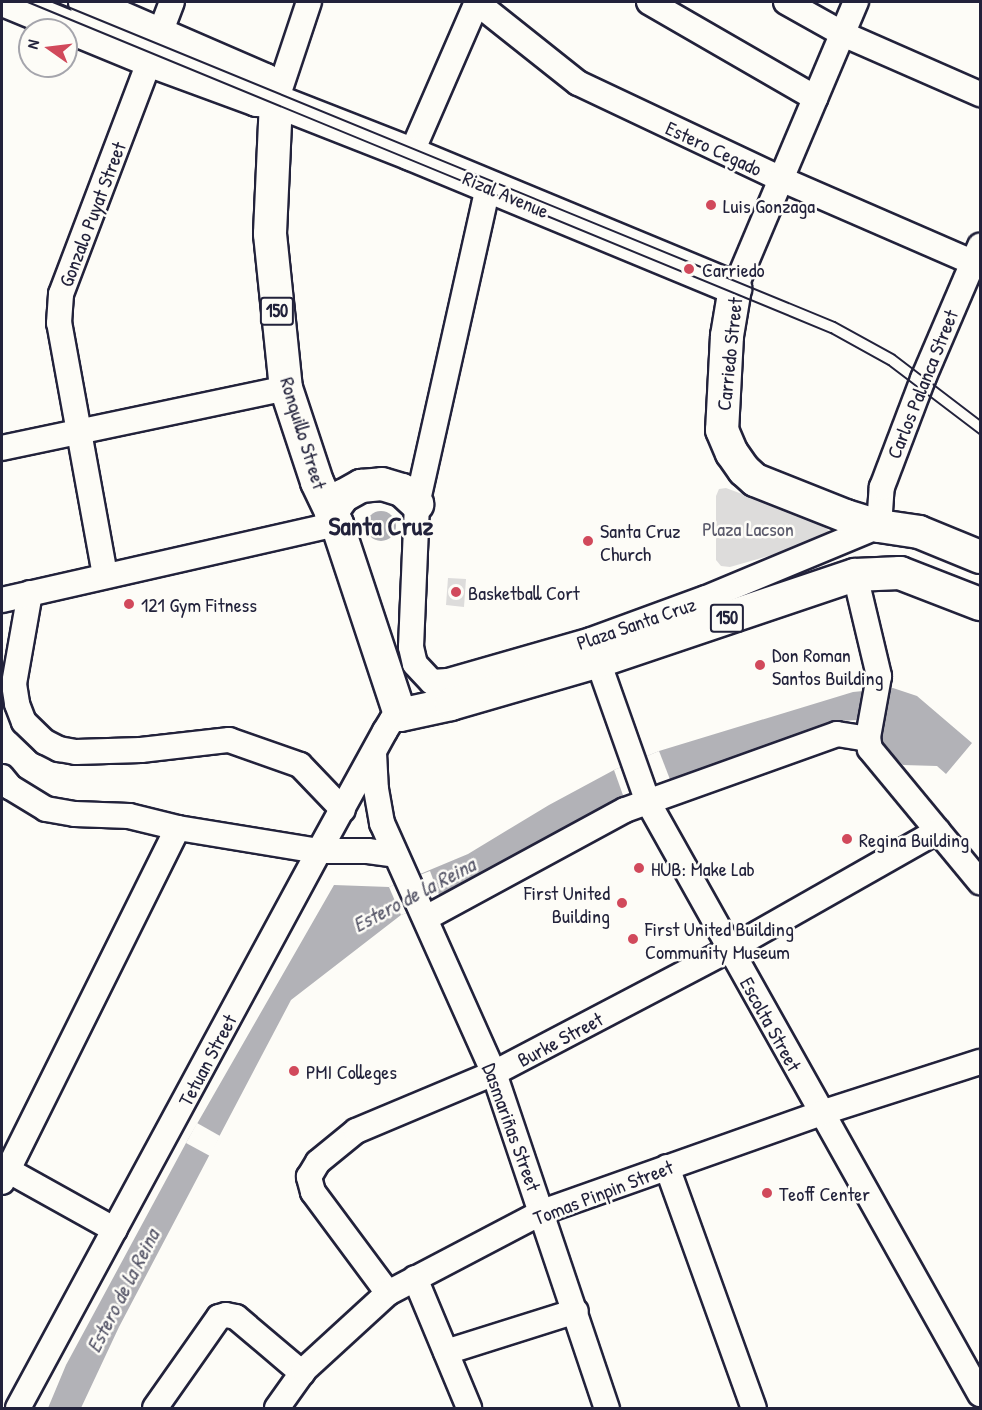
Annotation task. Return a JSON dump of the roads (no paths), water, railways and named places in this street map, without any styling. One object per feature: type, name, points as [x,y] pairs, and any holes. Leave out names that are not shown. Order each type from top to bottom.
[{"type":"main road","points":[[8,2],[265,80],[276,101]]},
{"type":"main road","points":[[85,2],[156,47]]},
{"type":"main road","name":"Rizal Avenue","points":[[276,101],[411,154],[735,288]]},
{"type":"main road","name":"Ronquillo Street","points":[[276,101],[273,125],[270,234],[286,388],[317,482],[334,518],[400,715]]},
{"type":"main road","name":"Carriedo Street","points":[[735,288],[727,336],[722,430],[732,453],[755,480],[846,516],[879,526]]},
{"type":"main road","points":[[334,518],[343,496],[362,486],[382,484],[402,490],[417,504]]},
{"type":"main road","points":[[879,526],[919,532],[981,557]]},
{"type":"main road","points":[[879,526],[981,571]]},
{"type":"main road","name":"150","points":[[855,575],[900,573],[981,604]]},
{"type":"main road","points":[[855,575],[981,624]]},
{"type":"main road","name":"Plaza Santa Cruz","points":[[400,715],[451,704],[595,651],[855,575]]},
{"type":"street","name":"Gonzalo Puyat Street","points":[[105,575],[60,323],[61,294],[172,2]]},
{"type":"street","name":"Ronquillo Street","points":[[276,101],[309,2]]},
{"type":"street","points":[[649,2],[815,98]]},
{"type":"street","points":[[786,2],[843,34],[981,94]]},
{"type":"street","name":"Carriedo Street","points":[[735,288],[856,2]]},
{"type":"street","points":[[411,154],[486,5]]},
{"type":"street","name":"Estero Cegado","points":[[486,5],[578,82],[781,179],[976,254]]},
{"type":"street","points":[[417,504],[488,187]]},
{"type":"street","name":"Carlos Palanca Street","points":[[879,526],[882,487],[976,254]]},
{"type":"street","points":[[2,448],[286,388]]},
{"type":"street","name":"Plaza Santa Cruz","points":[[417,504],[411,647],[415,664],[432,682],[448,681],[595,651],[706,598],[879,526]]},
{"type":"street","points":[[2,600],[334,518]]},
{"type":"street","points":[[855,575],[879,676],[879,690],[868,735],[874,754],[981,882]]},
{"type":"street","points":[[30,592],[14,684],[16,704],[24,722],[45,742],[59,749],[76,752],[141,750],[229,740],[300,765],[343,810]]},
{"type":"street","name":"Escolta Street","points":[[595,651],[646,797],[821,1113],[981,1394]]},
{"type":"street","name":"Tetuan Street","points":[[18,1408],[319,851],[392,720],[400,715]]},
{"type":"street","points":[[423,913],[646,797],[837,734],[868,735]]},
{"type":"street","name":"Dasmariñas Street","points":[[374,753],[376,789],[382,823],[494,1073],[607,1408]]},
{"type":"street","points":[[2,777],[10,787],[46,809],[75,814],[129,816],[178,828],[319,851],[368,851],[396,855]]},
{"type":"street","points":[[115,1230],[3,1173],[178,828]]},
{"type":"street","name":"Burke Street","points":[[388,1293],[313,1192],[309,1177],[318,1162],[357,1131],[494,1073],[730,949],[938,831]]},
{"type":"street","name":"Tomas Pinpin Street","points":[[277,1408],[302,1373],[388,1293],[542,1212],[821,1113],[981,1062]]},
{"type":"street","points":[[667,1167],[754,1408]]},
{"type":"street","points":[[415,1278],[469,1408]]},
{"type":"street","points":[[446,1352],[576,1311]]},
{"type":"street","points":[[155,1408],[219,1317],[226,1315],[236,1317],[302,1373]]},
{"type":"water","points":[[381,511],[392,515],[396,526],[392,537],[381,541],[370,537],[366,526],[370,515]]},
{"type":"water","name":"Estero de la Reina","points":[[893,688],[917,696],[972,743],[946,774],[937,766],[903,765],[858,720],[839,721],[624,798],[539,842],[441,900],[401,915],[291,1000],[119,1327],[81,1408],[48,1408],[66,1365],[186,1143],[334,885],[389,887],[468,854],[549,805],[614,770],[659,751],[853,692]]},
{"type":"tram line","points":[[28,2],[831,333],[889,365],[980,434]]},
{"type":"tram line","points":[[56,2],[835,322],[895,355],[980,420]]},
{"type":"place","name":"Luis Gonzaga","points":[[711,205]]},
{"type":"place","name":"Carriedo","points":[[689,269]]},
{"type":"place","name":"Santa Cruz Church","points":[[588,541]]},
{"type":"place","name":"Basketball Cort","points":[[456,592]]},
{"type":"place","name":"121 Gym Fitness","points":[[129,604]]},
{"type":"place","name":"Don Roman Santos Building","points":[[760,665]]},
{"type":"place","name":"Regina Building","points":[[847,839]]},
{"type":"place","name":"HUB: Make Lab","points":[[639,868]]},
{"type":"place","name":"First United Building","points":[[622,903]]},
{"type":"place","name":"First United Building Community Museum","points":[[633,939]]},
{"type":"place","name":"PMI Colleges","points":[[294,1071]]},
{"type":"place","name":"Teoff Center","points":[[767,1193]]},
{"type":"district","name":"Santa Cruz","points":[[381,526]]},
{"type":"park label","name":"Plaza Lacson","points":[[748,528]]}]
